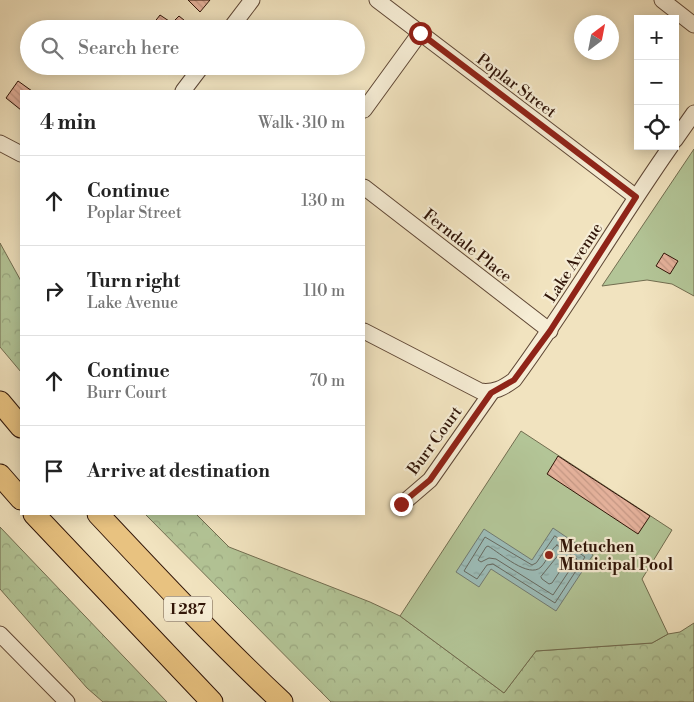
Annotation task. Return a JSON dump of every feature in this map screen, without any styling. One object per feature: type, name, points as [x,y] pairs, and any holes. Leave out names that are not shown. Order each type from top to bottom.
[{"type":"highway","points":[[0,402],[20,426]]},
{"type":"highway","points":[[0,475],[20,498]]},
{"type":"highway","name":"I 287","points":[[35,515],[212,702]]},
{"type":"highway","name":"I 287","points":[[99,515],[238,661],[282,702]]},
{"type":"street","points":[[237,20],[252,0]]},
{"type":"street","name":"Poplar Street","points":[[378,0],[636,197]]},
{"type":"street","points":[[662,0],[694,25]]},
{"type":"street","points":[[365,109],[420,33]]},
{"type":"street","points":[[184,90],[195,75]]},
{"type":"street","points":[[679,134],[694,113]]},
{"type":"street","points":[[0,143],[20,153]]},
{"type":"street","name":"Lake Avenue","points":[[495,391],[514,380],[550,331],[668,150]]},
{"type":"street","name":"Ferndale Place","points":[[365,188],[550,331]]},
{"type":"street","points":[[365,332],[480,391],[495,391]]},
{"type":"street","name":"Burr Court","points":[[401,504],[430,480],[495,391]]},
{"type":"street","points":[[0,634],[67,702]]},
{"type":"green space","points":[[694,149],[694,296],[672,284],[647,280],[602,286]]},
{"type":"green space","points":[[0,243],[20,279],[20,371],[0,347]]},
{"type":"green space","name":"Metuchen Municipal Pool","points":[[521,431],[672,530],[642,579],[668,634],[652,643],[536,651],[504,693],[400,616]]},
{"type":"green space","points":[[146,515],[197,515],[229,547],[370,602],[400,616],[504,693],[536,651],[652,643],[668,634],[680,632],[694,623],[694,702],[331,702]]},
{"type":"green space","points":[[0,527],[167,702],[103,702],[87,688],[0,589]]},
{"type":"water","points":[[553,528],[593,555],[556,611],[491,569],[479,587],[456,572],[484,529],[532,560]]},
{"type":"building","points":[[188,0],[210,0],[200,12]]},
{"type":"building","points":[[160,15],[168,20],[156,20]]},
{"type":"building","points":[[179,16],[184,20],[175,20]]},
{"type":"building","points":[[18,81],[31,90],[20,90],[20,109],[6,98]]},
{"type":"building","points":[[664,253],[678,261],[670,274],[656,266]]},
{"type":"building","points":[[558,456],[650,516],[638,534],[547,474]]},
{"type":"place","name":"Metuchen Municipal Pool","points":[[549,555]]},
{"type":"route","points":[[401,504],[430,480],[491,393],[514,380],[550,331],[636,197],[420,33]]}]
